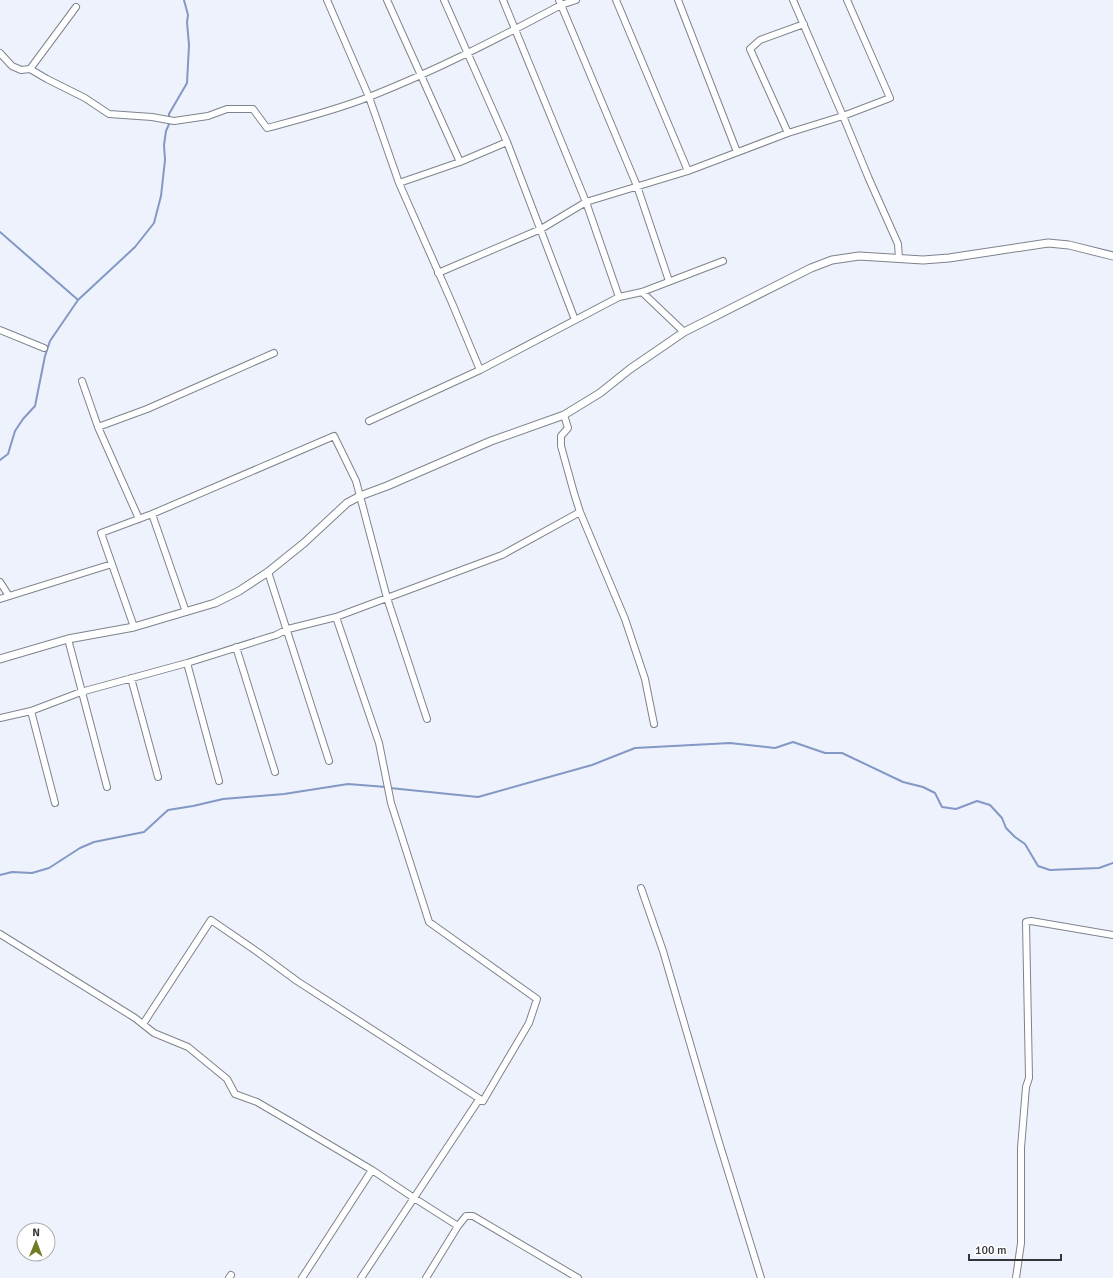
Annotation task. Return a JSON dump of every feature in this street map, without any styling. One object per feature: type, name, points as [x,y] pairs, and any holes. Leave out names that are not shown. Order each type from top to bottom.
[{"type":"street","points":[[327,0],[369,97],[399,183],[480,370]]},
{"type":"street","points":[[387,0],[460,162]]},
{"type":"street","points":[[444,0],[507,142],[576,320]]},
{"type":"street","points":[[503,0],[586,202],[619,297]]},
{"type":"street","points":[[0,53],[12,66],[21,70],[30,69],[85,98],[109,114],[152,117],[174,121],[208,116],[226,109],[253,109],[267,128],[369,97],[468,54],[515,30],[560,3],[576,0]]},
{"type":"street","points":[[616,0],[688,171]]},
{"type":"street","points":[[678,0],[737,152]]},
{"type":"street","points":[[793,0],[898,244],[899,258]]},
{"type":"street","points":[[438,274],[541,228],[586,202],[688,171],[788,133],[843,116],[890,98],[847,0]]},
{"type":"street","points":[[560,3],[637,186],[669,281]]},
{"type":"street","points":[[30,69],[76,7]]},
{"type":"street","points":[[788,133],[750,49],[760,40],[804,24]]},
{"type":"street","points":[[399,183],[460,162],[507,142]]},
{"type":"street","points":[[0,660],[68,639],[134,627],[215,603],[239,591],[268,572],[304,544],[347,503],[360,496],[387,486],[491,441],[564,414],[600,394],[630,369],[684,332],[811,268],[832,260],[860,256],[923,260],[949,258],[1048,243],[1069,245],[1113,256]]},
{"type":"street","points":[[369,421],[480,370],[619,297],[642,292],[723,261]]},
{"type":"street","points":[[642,292],[684,332]]},
{"type":"street","points":[[0,330],[44,348]]},
{"type":"street","points":[[98,427],[147,409],[274,353]]},
{"type":"street","points":[[82,381],[98,427],[140,519]]},
{"type":"street","points":[[564,414],[568,428],[561,436],[561,446],[580,512],[625,619],[645,679],[654,724]]},
{"type":"street","points":[[134,627],[101,533],[140,519],[334,436],[356,481],[387,598],[427,719]]},
{"type":"street","points":[[0,718],[31,711],[81,692],[187,663],[276,635],[288,629],[336,617],[502,555],[580,512]]},
{"type":"street","points":[[152,514],[186,612]]},
{"type":"street","points":[[0,600],[112,564]]},
{"type":"street","points":[[268,572],[288,629],[329,761]]},
{"type":"street","points":[[0,582],[9,596]]},
{"type":"street","points":[[336,617],[379,743],[391,803],[429,922],[537,1000],[529,1023],[483,1101]]},
{"type":"street","points":[[68,639],[107,787]]},
{"type":"street","points":[[236,647],[275,772]]},
{"type":"street","points":[[187,663],[219,781]]},
{"type":"street","points":[[131,678],[158,777]]},
{"type":"street","points":[[31,711],[55,803]]},
{"type":"street","points":[[641,888],[663,951],[718,1139],[761,1278]]},
{"type":"street","points":[[143,1024],[211,920],[297,981],[483,1101]]},
{"type":"street","points":[[1016,1278],[1021,1243],[1021,1148],[1026,1087],[1029,1078],[1026,922],[1031,921],[1113,935]]},
{"type":"street","points":[[0,934],[135,1018],[154,1032],[188,1046],[227,1079],[235,1094],[257,1102],[372,1170],[458,1226]]},
{"type":"street","points":[[361,1278],[478,1101],[483,1101]]},
{"type":"street","points":[[302,1278],[372,1170]]},
{"type":"street","points":[[426,1278],[458,1226],[466,1216],[473,1216],[578,1278]]},
{"type":"waterway","points":[[169,118],[169,114],[187,83],[189,45],[187,22],[188,15],[184,0]]},
{"type":"waterway","points":[[0,460],[8,454],[15,431],[23,419],[35,406],[45,356],[50,341],[78,300],[135,247],[154,223],[161,196],[165,160],[164,145],[166,131],[170,122]]},
{"type":"waterway","points":[[0,232],[77,299]]},
{"type":"waterway","points":[[390,788],[478,797],[592,765],[635,748],[730,743],[775,748],[793,742],[825,753],[842,753],[903,782],[923,787],[935,793],[942,807],[956,809],[977,801],[990,805],[1002,818],[1006,828],[1025,844],[1038,866],[1050,870],[1099,868],[1113,863]]},
{"type":"waterway","points":[[0,875],[12,872],[32,873],[49,868],[80,848],[94,842],[144,832],[168,810],[223,799],[284,794],[348,784],[386,787]]}]
